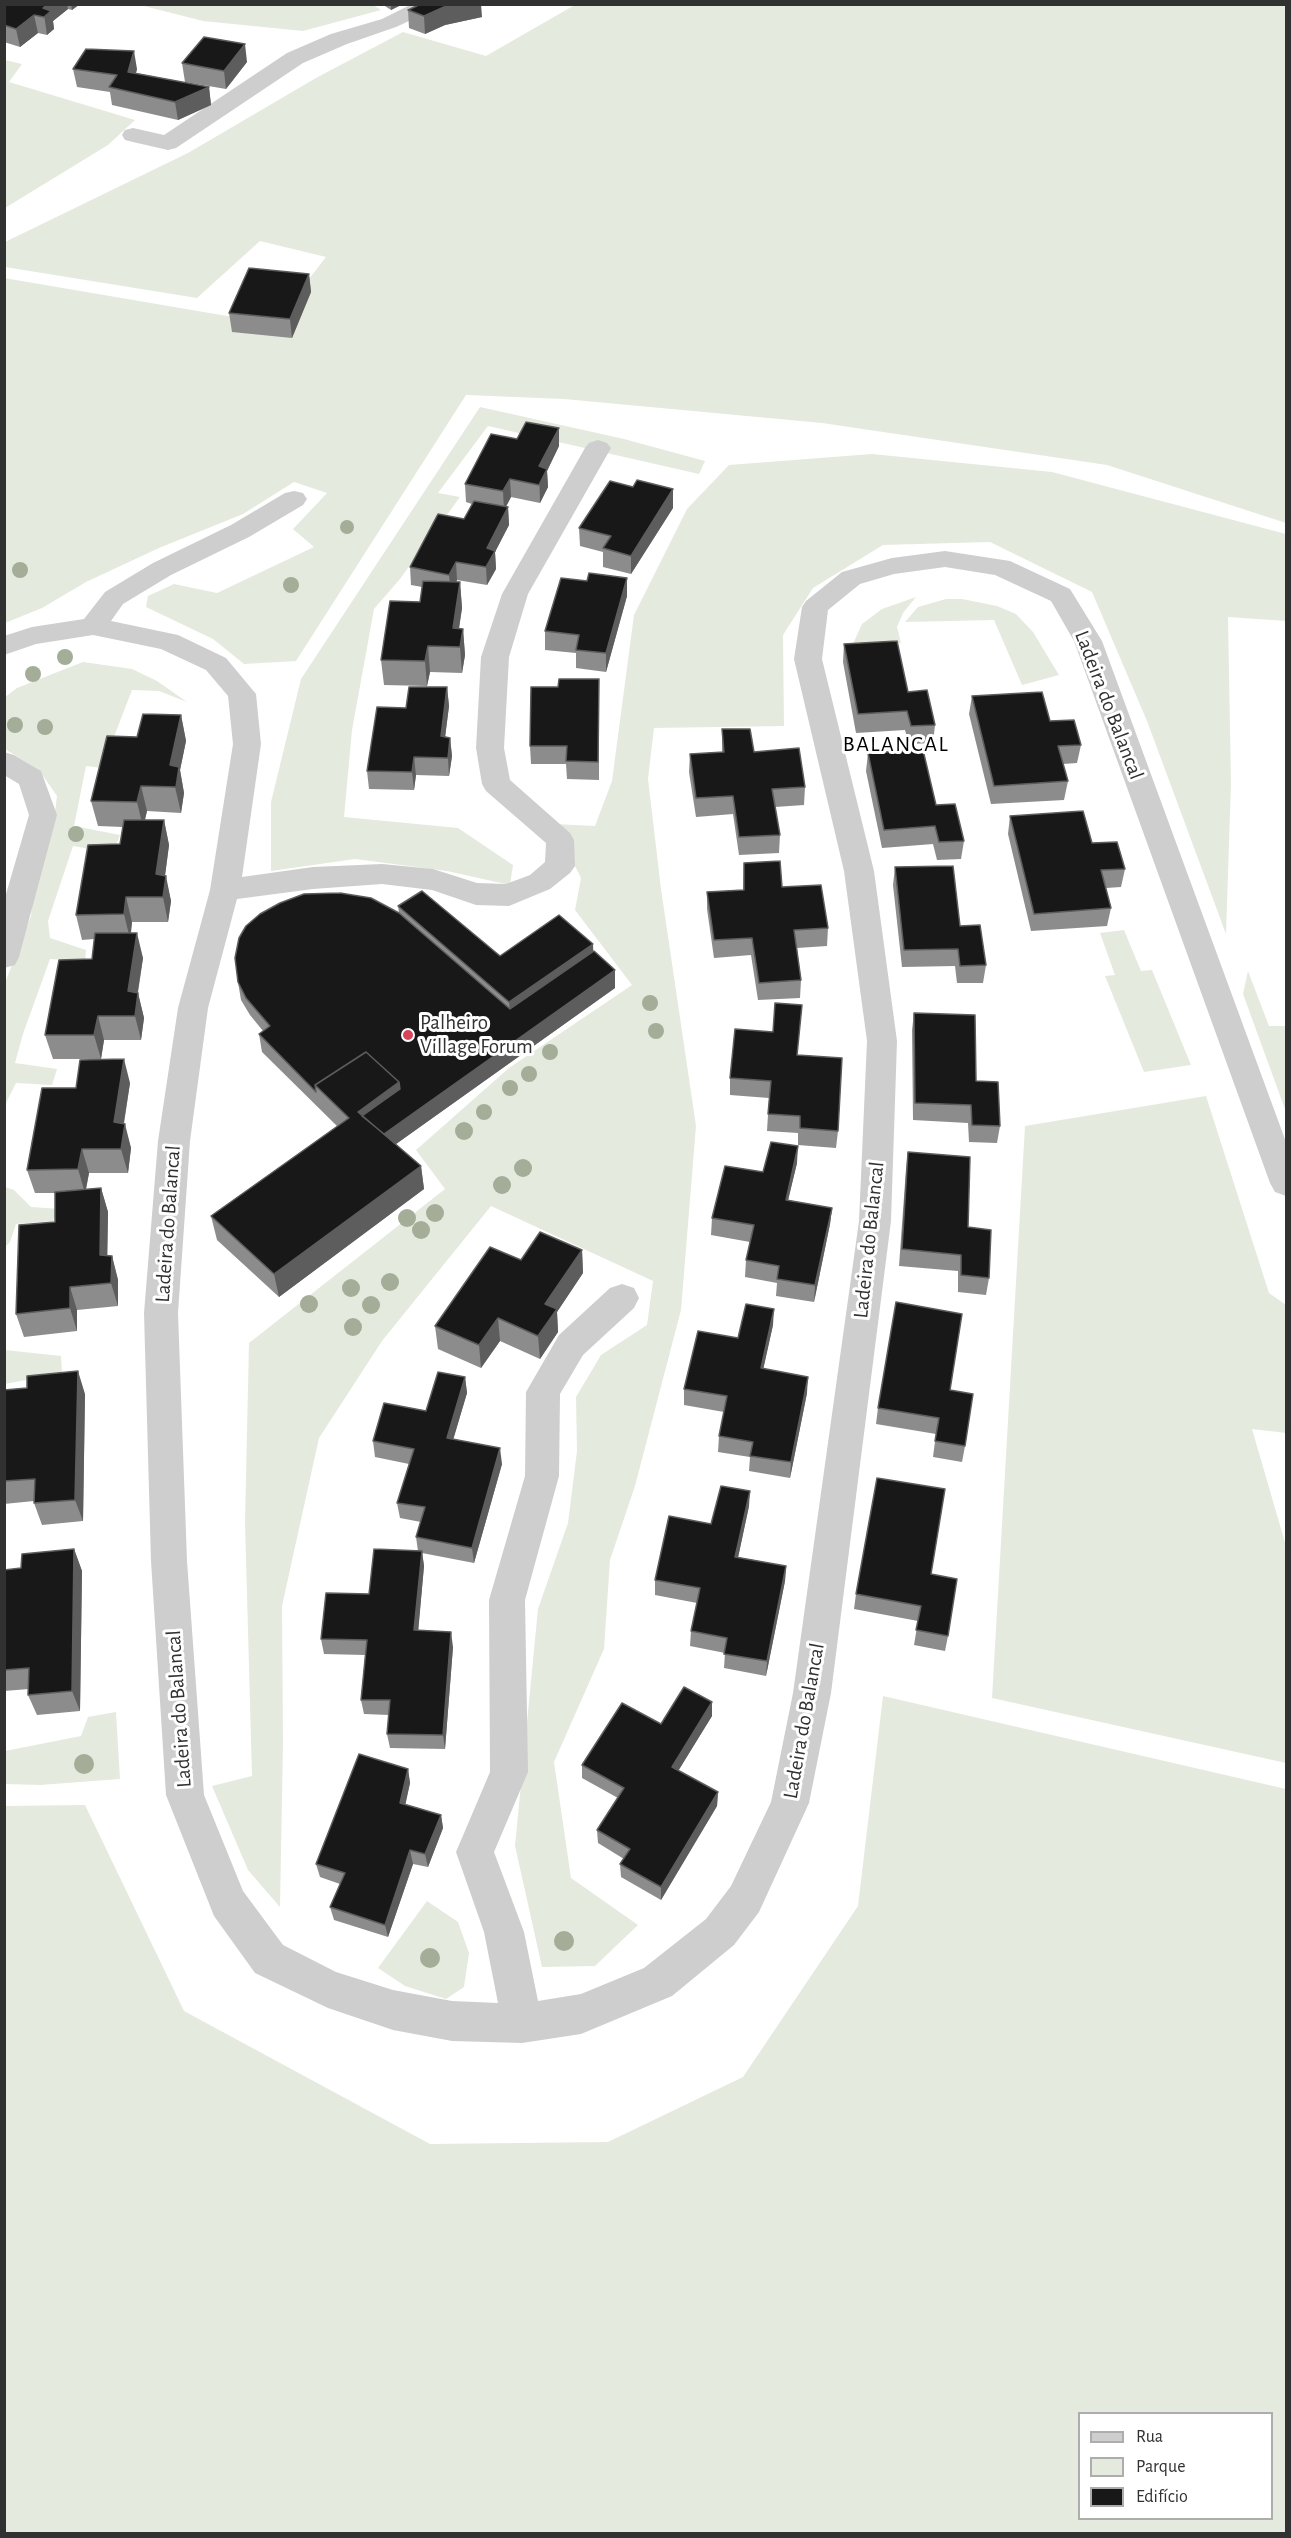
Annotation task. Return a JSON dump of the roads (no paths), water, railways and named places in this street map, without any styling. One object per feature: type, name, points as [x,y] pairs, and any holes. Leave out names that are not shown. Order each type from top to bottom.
[{"type":"street","points":[[133,135],[168,143],[295,58],[339,39],[389,23],[430,4]]},
{"type":"street","points":[[225,890],[313,878],[382,874],[433,880],[476,894],[509,895],[540,882],[560,866],[560,840],[496,784],[490,748],[495,657],[515,594],[598,448]]},
{"type":"street","points":[[93,626],[114,598],[162,569],[240,531],[294,499]]},
{"type":"street","name":"Ladeira do Balancal","points":[[4,646],[32,636],[93,626],[168,640],[216,664],[242,694],[247,744],[225,890],[193,1008],[174,1141],[161,1313],[169,1561],[185,1795],[228,1903],[269,1959],[328,1989],[393,2010],[452,2021],[522,2023],[581,2014],[658,1982],[720,1932],[746,1899],[790,1803],[812,1693],[875,1221],[882,1041],[859,871],[808,659],[816,607],[851,578],[892,566],[945,559],[1001,567],[1061,595],[1088,641],[1227,1026],[1287,1183]]},
{"type":"street","points":[[4,762],[31,778],[43,815],[4,957]]},
{"type":"street","points":[[522,2023],[504,1932],[475,1852],[509,1772],[507,1600],[542,1476],[543,1392],[571,1345],[622,1298]]},
{"type":"place","name":"Palheiro Village Forum","points":[[408,1035]]},
{"type":"district","name":"BALANCAL","points":[[896,744]]}]
